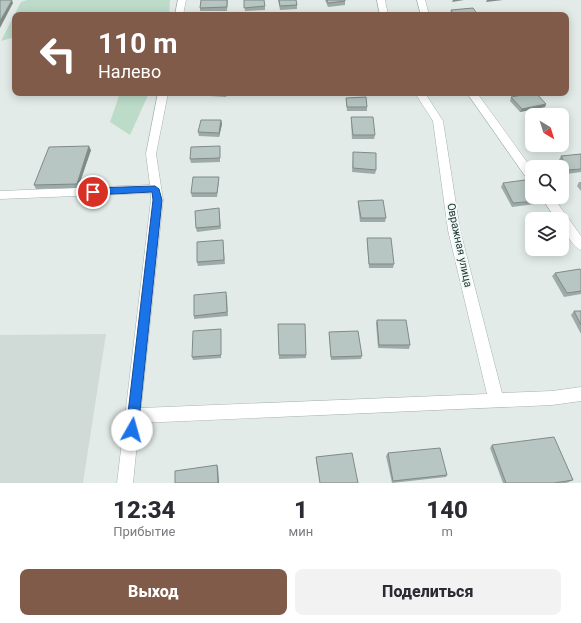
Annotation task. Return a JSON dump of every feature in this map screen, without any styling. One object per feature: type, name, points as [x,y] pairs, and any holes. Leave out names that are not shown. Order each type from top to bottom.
[{"type":"street","points":[[180,12],[182,0]]},
{"type":"street","points":[[381,0],[383,12]]},
{"type":"street","points":[[421,0],[424,12]]},
{"type":"street","points":[[125,483],[157,200],[151,154],[162,96]]},
{"type":"street","name":"Овражная улица","points":[[422,96],[438,121],[454,230],[496,400]]},
{"type":"street","points":[[474,96],[525,167]]},
{"type":"street","points":[[0,195],[155,189]]},
{"type":"street","points":[[552,204],[581,245]]},
{"type":"street","points":[[133,416],[552,398],[581,394]]},
{"type":"shaded area","points":[[106,334],[83,483],[0,483],[0,335]]},
{"type":"green space","points":[[27,0],[170,0],[169,12],[16,12],[21,2]]},
{"type":"green space","points":[[12,20],[12,38],[1,41]]},
{"type":"green space","points":[[119,96],[148,96],[130,135],[110,122]]},
{"type":"building","points":[[0,0],[12,0],[0,21]]},
{"type":"building","points":[[201,0],[227,0],[227,7],[200,8]]},
{"type":"building","points":[[244,0],[264,0],[265,6],[244,8]]},
{"type":"building","points":[[279,0],[296,0],[297,5],[280,6]]},
{"type":"building","points":[[327,0],[345,0],[345,1],[328,3]]},
{"type":"building","points":[[473,8],[476,12],[452,12],[451,10]]},
{"type":"building","points":[[539,96],[546,104],[525,108],[522,109],[511,97]]},
{"type":"building","points":[[366,97],[367,107],[347,107],[346,98]]},
{"type":"building","points":[[351,117],[373,117],[375,135],[353,135]]},
{"type":"building","points":[[201,120],[221,120],[219,133],[198,132]]},
{"type":"building","points":[[89,146],[77,184],[34,185],[49,147]]},
{"type":"building","points":[[220,146],[220,158],[190,159],[191,147]]},
{"type":"building","points":[[353,152],[376,153],[376,170],[353,168]]},
{"type":"building","points":[[581,154],[581,169],[569,170],[569,160],[563,160],[561,156]]},
{"type":"building","points":[[193,177],[219,177],[217,193],[191,193]]},
{"type":"building","points":[[525,180],[525,202],[513,203],[503,183]]},
{"type":"building","points":[[383,200],[386,218],[361,218],[358,201]]},
{"type":"building","points":[[219,208],[220,226],[196,228],[195,211]]},
{"type":"building","points":[[367,238],[391,238],[394,264],[369,264]]},
{"type":"building","points":[[223,240],[224,260],[197,262],[197,242]]},
{"type":"building","points":[[580,269],[581,291],[567,293],[555,273]]},
{"type":"building","points":[[226,292],[227,312],[194,316],[194,295]]},
{"type":"building","points":[[574,311],[581,311],[581,325]]},
{"type":"building","points":[[377,320],[406,320],[410,345],[379,345]]},
{"type":"building","points":[[278,324],[305,324],[306,355],[279,355]]},
{"type":"building","points":[[221,329],[221,355],[192,357],[193,331]]},
{"type":"building","points":[[358,331],[362,356],[331,357],[329,332]]},
{"type":"building","points":[[554,437],[573,480],[554,483],[506,483],[492,445]]},
{"type":"building","points":[[440,448],[447,475],[393,481],[388,453]]},
{"type":"building","points":[[352,453],[358,483],[320,483],[316,457]]},
{"type":"building","points":[[217,465],[218,483],[175,483],[175,471]]},
{"type":"route","points":[[93,192],[155,189],[157,200],[132,430]]}]
